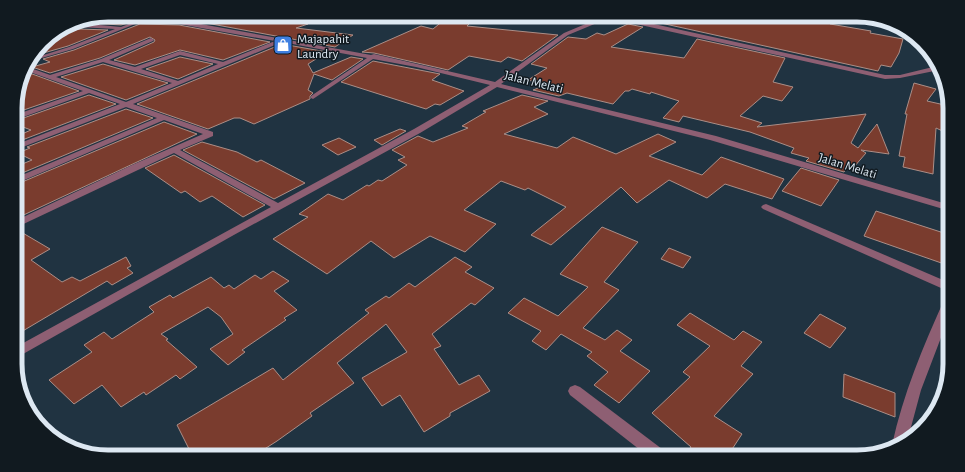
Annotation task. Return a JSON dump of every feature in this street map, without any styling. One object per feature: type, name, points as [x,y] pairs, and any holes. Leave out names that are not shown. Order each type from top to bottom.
[{"type":"street","points":[[38,58],[71,48],[138,22]]},
{"type":"street","name":"Jalan Melati","points":[[179,22],[280,41],[374,56],[497,84],[720,140],[943,206]]},
{"type":"street","points":[[22,350],[277,206],[417,131],[497,84],[566,34],[594,22]]},
{"type":"street","points":[[641,22],[885,77],[901,78],[934,69]]},
{"type":"street","points":[[84,25],[121,29]]},
{"type":"street","points":[[50,76],[103,60],[151,40]]},
{"type":"street","points":[[22,145],[280,41]]},
{"type":"street","points":[[135,69],[180,52],[223,64]]},
{"type":"street","points":[[314,97],[374,56]]},
{"type":"street","points":[[103,60],[178,83]]},
{"type":"street","points":[[22,222],[210,134],[31,70]]},
{"type":"street","points":[[22,115],[90,91]]},
{"type":"street","points":[[22,178],[162,118]]},
{"type":"street","points":[[174,150],[277,206]]},
{"type":"street","points":[[766,207],[943,285]]},
{"type":"street","points":[[900,438],[904,418],[943,316]]},
{"type":"street","points":[[575,391],[649,450]]},
{"type":"building","points":[[102,22],[128,23],[121,25],[95,23]]},
{"type":"building","points":[[201,22],[306,22],[303,23],[308,24],[296,28],[353,35],[335,47]]},
{"type":"building","points":[[442,22],[461,22],[470,23],[467,26],[558,35],[522,61],[508,57],[501,62],[469,56],[448,70],[374,53],[362,52],[421,26],[433,29]]},
{"type":"building","points":[[656,22],[830,22],[830,24],[871,31],[870,33],[903,39],[899,53],[891,67],[881,65],[878,71]]},
{"type":"building","points":[[140,24],[179,25],[270,42],[223,60],[180,50],[135,65],[114,60],[154,42],[155,40],[150,37],[100,58],[50,73],[32,67],[50,62],[43,59],[74,50]]},
{"type":"building","points":[[628,24],[643,27],[611,47],[684,58],[697,39],[785,58],[773,82],[793,87],[782,101],[763,96],[740,116],[762,123],[757,127],[866,114],[851,143],[858,148],[877,124],[889,154],[861,150],[866,153],[854,167],[849,165],[844,172],[806,161],[809,158],[791,153],[794,148],[750,132],[683,116],[679,122],[663,118],[679,101],[651,92],[650,94],[632,89],[625,91],[613,104],[567,93],[559,96],[533,90],[546,85],[528,80],[547,68],[531,64],[568,37],[586,39],[597,33],[604,35]]},
{"type":"building","points":[[79,29],[108,30],[68,46],[41,54],[51,43],[65,33]]},
{"type":"building","points":[[282,44],[327,52],[308,64],[313,73],[351,57],[363,59],[332,80],[314,74],[308,90],[313,93],[310,96],[310,99],[254,124],[240,118],[234,118],[208,129],[137,104]]},
{"type":"building","points":[[180,57],[213,64],[178,79],[146,69]]},
{"type":"building","points":[[373,61],[440,74],[432,80],[464,91],[440,105],[435,104],[426,109],[341,82]]},
{"type":"building","points":[[103,64],[168,83],[126,100],[61,77]]},
{"type":"building","points":[[30,73],[79,91],[22,111],[25,85]]},
{"type":"building","points":[[914,83],[936,89],[927,101],[943,105],[943,108],[943,131],[936,128],[933,174],[903,167],[905,157],[899,156],[907,114],[905,114]]},
{"type":"building","points":[[89,95],[116,104],[22,140],[22,134],[31,130],[22,127],[22,119]]},
{"type":"building","points":[[522,95],[548,101],[534,107],[548,114],[504,134],[557,148],[573,137],[616,154],[658,134],[676,142],[649,156],[702,175],[721,157],[784,179],[772,199],[725,184],[707,198],[669,180],[637,203],[621,187],[551,245],[531,235],[566,207],[528,188],[525,190],[501,181],[464,210],[496,224],[465,252],[430,236],[394,258],[371,241],[327,274],[273,239],[308,217],[299,214],[328,194],[343,200],[367,185],[369,186],[378,180],[382,181],[407,165],[398,160],[405,157],[392,150],[418,136],[433,142],[468,128],[462,126],[486,112],[483,111]]},
{"type":"building","points":[[126,109],[153,118],[22,173],[22,164],[32,160],[22,155],[22,151],[30,148],[27,147]]},
{"type":"building","points":[[164,122],[197,134],[22,216],[22,182]]},
{"type":"building","points":[[400,129],[406,131],[382,145],[374,140]]},
{"type":"building","points":[[339,138],[356,147],[338,155],[322,145]]},
{"type":"building","points":[[202,142],[237,152],[257,162],[261,160],[305,183],[274,199],[183,150]]},
{"type":"building","points":[[174,155],[265,205],[243,217],[212,196],[200,202],[185,191],[181,193],[145,168]]},
{"type":"building","points":[[801,168],[839,180],[821,206],[782,191]]},
{"type":"building","points":[[876,211],[943,233],[943,264],[864,236]]},
{"type":"building","points":[[602,227],[638,242],[604,282],[619,290],[583,328],[605,340],[617,330],[632,340],[620,351],[650,371],[619,403],[594,385],[608,372],[587,356],[592,352],[561,334],[546,350],[532,341],[541,331],[508,313],[524,298],[558,316],[588,287],[560,274]]},
{"type":"building","points":[[22,233],[50,249],[31,260],[62,282],[72,277],[80,281],[126,257],[131,266],[127,268],[133,273],[112,285],[107,281],[22,331]]},
{"type":"building","points":[[669,248],[691,257],[683,268],[661,259]]},
{"type":"building","points":[[455,257],[472,267],[465,272],[494,288],[475,305],[471,303],[432,334],[441,346],[434,349],[459,385],[479,375],[490,391],[450,413],[450,416],[424,432],[400,395],[382,406],[362,378],[407,352],[386,324],[337,363],[354,383],[310,413],[312,416],[277,441],[263,450],[190,450],[177,425],[273,368],[283,380],[369,313],[365,310],[386,296],[389,298],[409,283],[415,287]]},
{"type":"building","points":[[273,271],[289,281],[274,291],[297,310],[284,318],[286,320],[242,350],[245,352],[228,365],[210,349],[233,334],[221,317],[208,307],[161,334],[197,367],[180,379],[176,375],[146,395],[144,392],[121,407],[102,385],[74,404],[49,380],[92,352],[84,345],[104,332],[112,339],[154,312],[149,307],[170,295],[173,298],[211,277],[224,288],[229,285],[234,289],[255,275],[261,279]]},
{"type":"building","points":[[690,313],[734,340],[743,331],[762,342],[741,366],[753,374],[714,416],[742,434],[732,450],[689,450],[691,447],[652,413],[690,377],[683,372],[710,346],[677,325]]},
{"type":"building","points":[[820,314],[846,328],[830,348],[804,333]]},
{"type":"building","points":[[844,374],[895,393],[895,417],[843,397]]},
{"type":"place","name":"Majapahit Laundry","points":[[283,45]]}]
